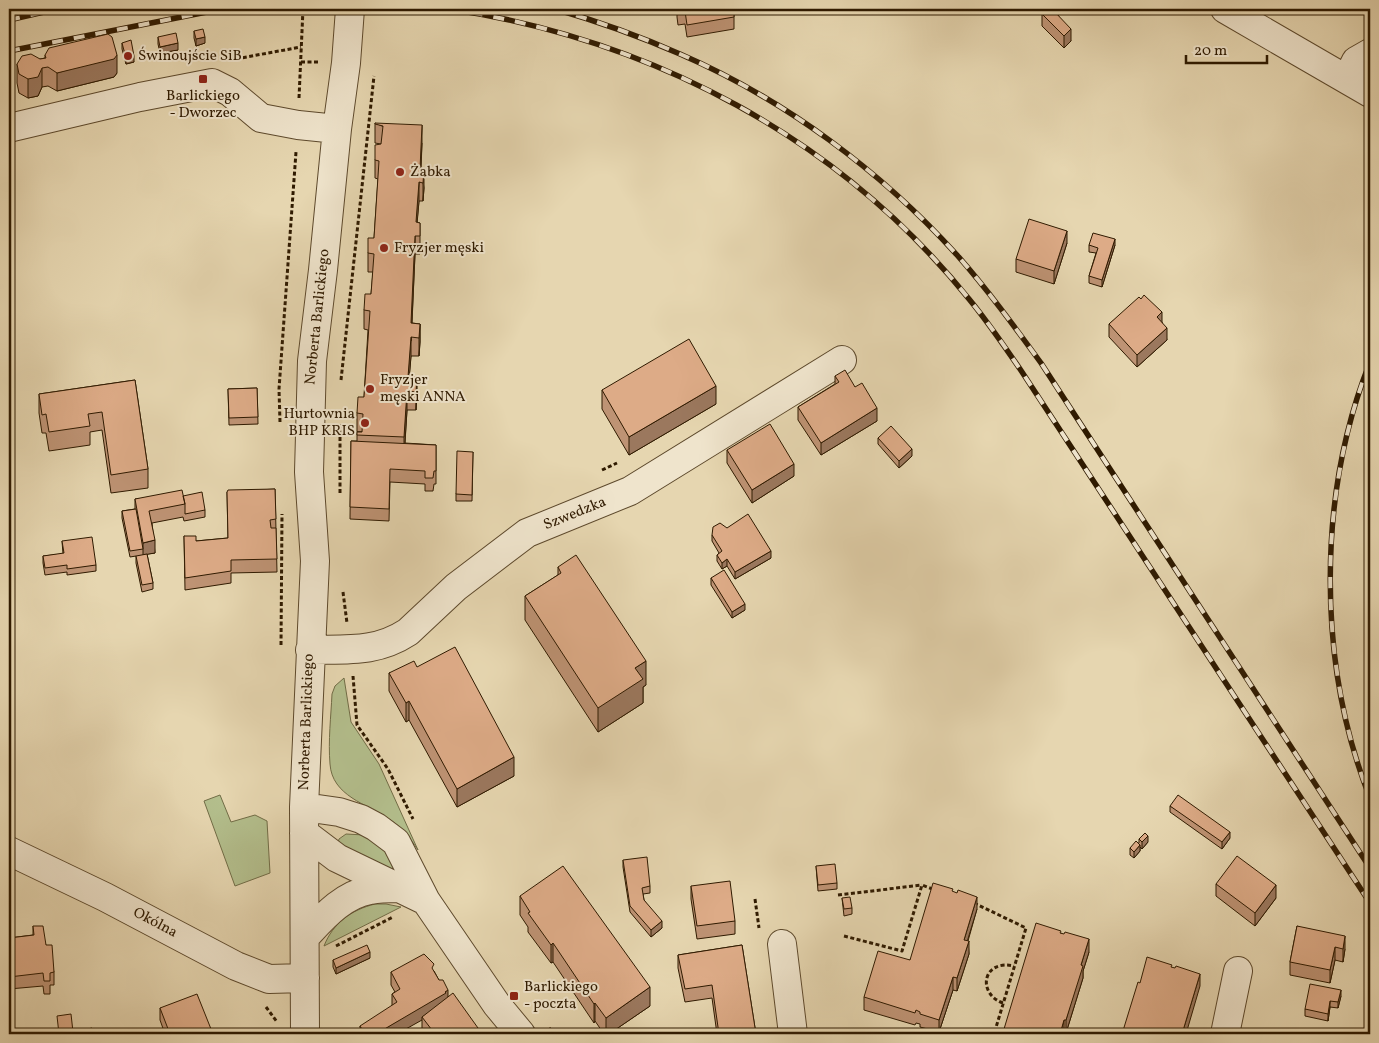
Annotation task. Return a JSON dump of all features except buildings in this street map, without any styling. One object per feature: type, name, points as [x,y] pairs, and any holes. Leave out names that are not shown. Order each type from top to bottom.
[{"type":"street","name":"Norberta Barlickiego","points":[[305,1034],[304,820],[315,561],[309,472],[312,361],[346,63],[350,9]]},
{"type":"street","points":[[1225,9],[1370,93]]},
{"type":"street","points":[[1346,79],[1356,61],[1370,53]]},
{"type":"street","points":[[9,128],[140,97],[212,83],[230,92],[261,118],[298,125],[337,129]]},
{"type":"street","name":"Szwedzka","points":[[310,650],[366,649],[378,647],[399,638],[408,632],[456,586],[527,533],[630,492],[842,360]]},
{"type":"street","name":"Norberta Barlickiego","points":[[304,820],[339,812],[361,819],[376,827],[396,842],[426,901],[497,1005],[521,1034]]},
{"type":"street","points":[[304,820],[337,858],[426,901]]},
{"type":"street","name":"Okólna","points":[[9,851],[105,897],[236,966],[269,979],[305,978]]},
{"type":"street","points":[[305,938],[327,914],[345,900],[369,890],[398,888]]},
{"type":"street","points":[[782,944],[793,1034]]},
{"type":"street","points":[[1225,1034],[1238,972]]},
{"type":"path","points":[[281,427],[279,390],[298,125],[303,9]]},
{"type":"path","points":[[340,388],[375,75]]},
{"type":"path","points":[[340,418],[340,497]]},
{"type":"path","points":[[281,652],[282,512]]},
{"type":"path","points":[[344,592],[357,725],[388,769],[414,821]]},
{"type":"path","points":[[838,895],[922,885],[938,891]]},
{"type":"path","points":[[844,936],[902,951],[922,885]]},
{"type":"path","points":[[329,950],[426,901]]},
{"type":"path","points":[[971,902],[1026,928],[994,1034]]},
{"type":"path","points":[[1003,1002],[994,998],[987,988],[988,976],[994,967],[1001,964],[1014,966]]},
{"type":"green space","points":[[344,678],[351,722],[379,764],[418,850],[398,826],[344,792],[332,775],[329,746],[332,694],[335,686]]},
{"type":"green space","points":[[220,795],[231,822],[255,815],[267,821],[270,873],[235,886],[204,801]]},
{"type":"green space","points":[[346,834],[364,835],[386,848],[396,873],[338,843],[339,839]]},
{"type":"green space","points":[[375,904],[401,907],[324,946],[332,931],[344,919],[358,910]]},
{"type":"railway","points":[[9,20],[57,9]]},
{"type":"railway","points":[[9,51],[222,9]]},
{"type":"railway","points":[[450,9],[525,24],[598,45],[669,72],[737,105],[801,145],[862,190],[918,242],[969,299],[1016,363],[1370,903]]},
{"type":"railway","points":[[555,9],[618,29],[665,47],[719,72],[756,93],[793,115],[829,140],[863,166],[928,224],[990,294],[1041,363],[1370,868]]},
{"type":"railway","points":[[1370,362],[1353,413],[1340,467],[1333,523],[1330,580],[1333,636],[1340,692],[1353,746],[1370,798]]},
{"type":"railway","points":[[1367,681],[1370,684]]},
{"type":"place","name":"Świnoujście SiB","points":[[128,56]]},
{"type":"place","name":"Barlickiego - Dworzec","points":[[203,79]]},
{"type":"place","name":"Żabka","points":[[400,172]]},
{"type":"place","name":"Fryzjer męski","points":[[384,248]]},
{"type":"place","name":"Fryzjer męski ANNA","points":[[370,389]]},
{"type":"place","name":"Hurtownia BHP KRIS","points":[[365,423]]},
{"type":"place","name":"Barlickiego - poczta","points":[[514,996]]}]
